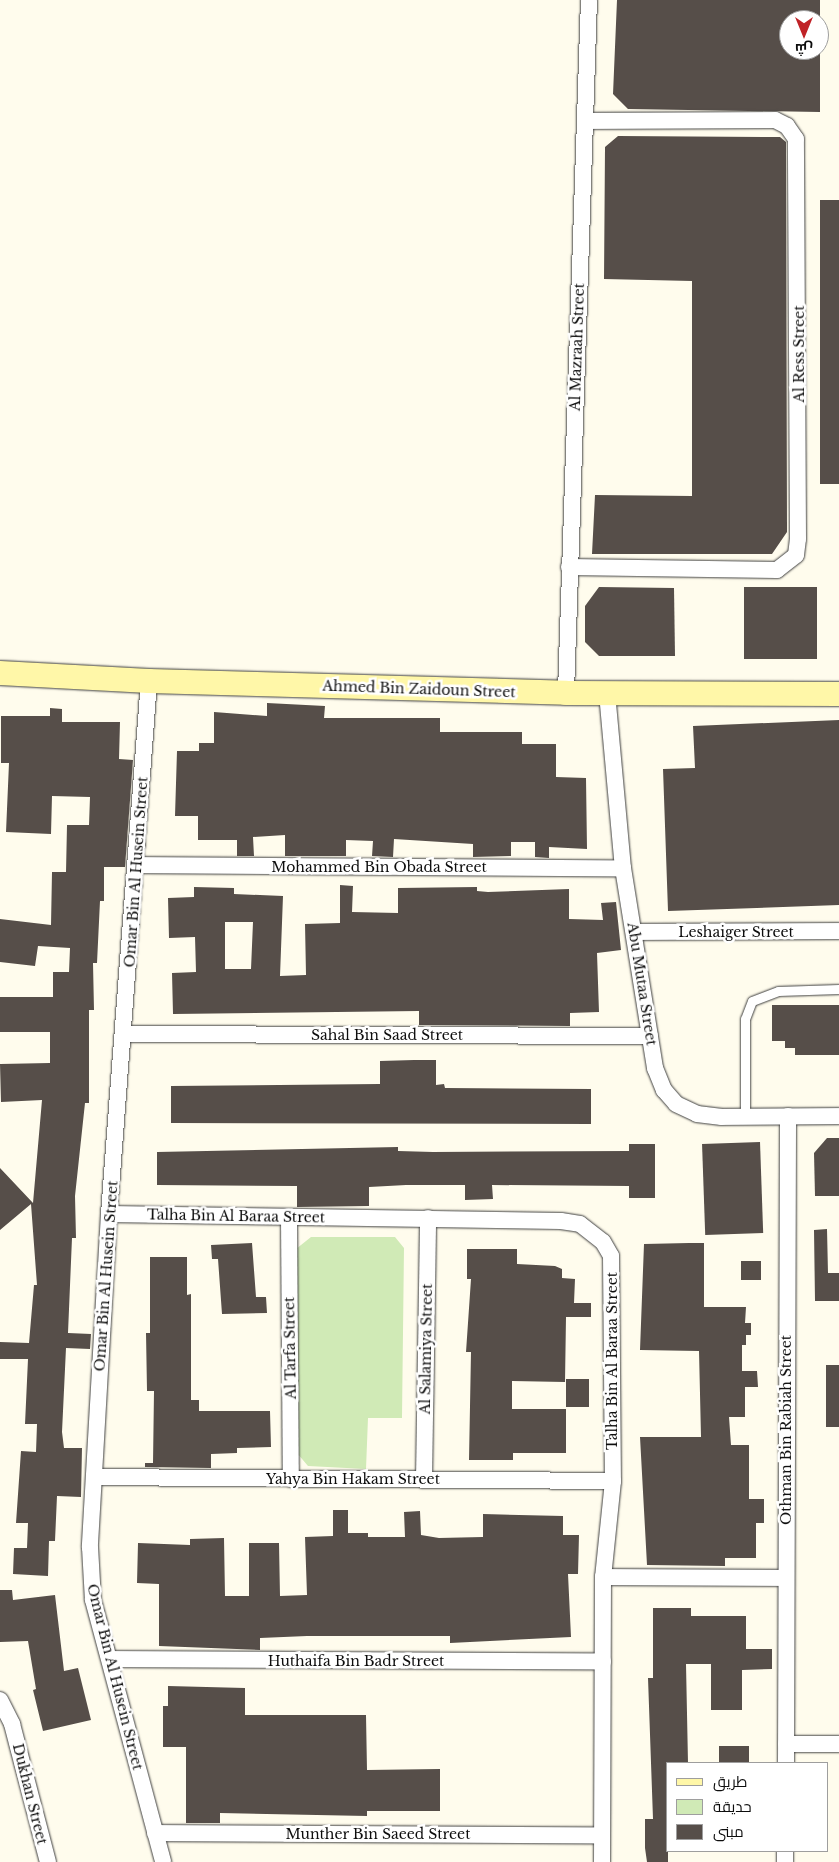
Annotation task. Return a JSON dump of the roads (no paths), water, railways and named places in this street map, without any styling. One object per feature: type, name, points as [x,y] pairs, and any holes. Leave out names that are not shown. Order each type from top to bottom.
[{"type":"street","name":"Al Mazraah Street","points":[[566,693],[589,0]]},
{"type":"street","name":"Al Ress Street","points":[[569,567],[777,570],[796,555],[798,539],[796,139],[787,126],[775,120],[585,121]]},
{"type":"street","name":"Ahmed Bin Zaidoun Street","points":[[0,673],[149,681],[566,693],[839,694]]},
{"type":"street","name":"Omar Bin Al Husein Street","points":[[149,681],[125,1034],[109,1214],[90,1577],[163,1862]]},
{"type":"street","name":"Abu Mutaa Street","points":[[607,693],[623,868],[655,1068],[664,1090],[676,1104],[697,1114],[745,1117],[839,1116]]},
{"type":"street","name":"Mohammed Bin Obada Street","points":[[136,866],[623,868]]},
{"type":"street","name":"Leshaiger Street","points":[[634,932],[839,932]]},
{"type":"street","name":"Sahal Bin Saad Street","points":[[125,1034],[650,1036]]},
{"type":"street","name":"Othman Bin Rabiah Street","points":[[786,1762],[788,1116]]},
{"type":"street","name":"Talha Bin Al Baraa Street","points":[[109,1214],[562,1221],[580,1224],[603,1242],[611,1256],[613,1481],[603,1577],[602,1862]]},
{"type":"street","name":"Al Tarfa Street","points":[[289,1217],[292,1479]]},
{"type":"street","name":"Al Salamiya Street","points":[[424,1480],[428,1218]]},
{"type":"street","name":"Yahya Bin Hakam Street","points":[[94,1477],[613,1481]]},
{"type":"street","points":[[603,1577],[786,1578]]},
{"type":"street","name":"Huthaifa Bin Badr Street","points":[[110,1659],[603,1662]]},
{"type":"street","name":"Dukhan Street","points":[[0,1700],[12,1724],[48,1862]]},
{"type":"street","points":[[786,1744],[839,1744]]},
{"type":"street","name":"Munther Bin Saeed Street","points":[[155,1833],[602,1836]]},
{"type":"lane","points":[[745,1117],[745,1019],[752,1001],[778,991],[839,989]]}]
